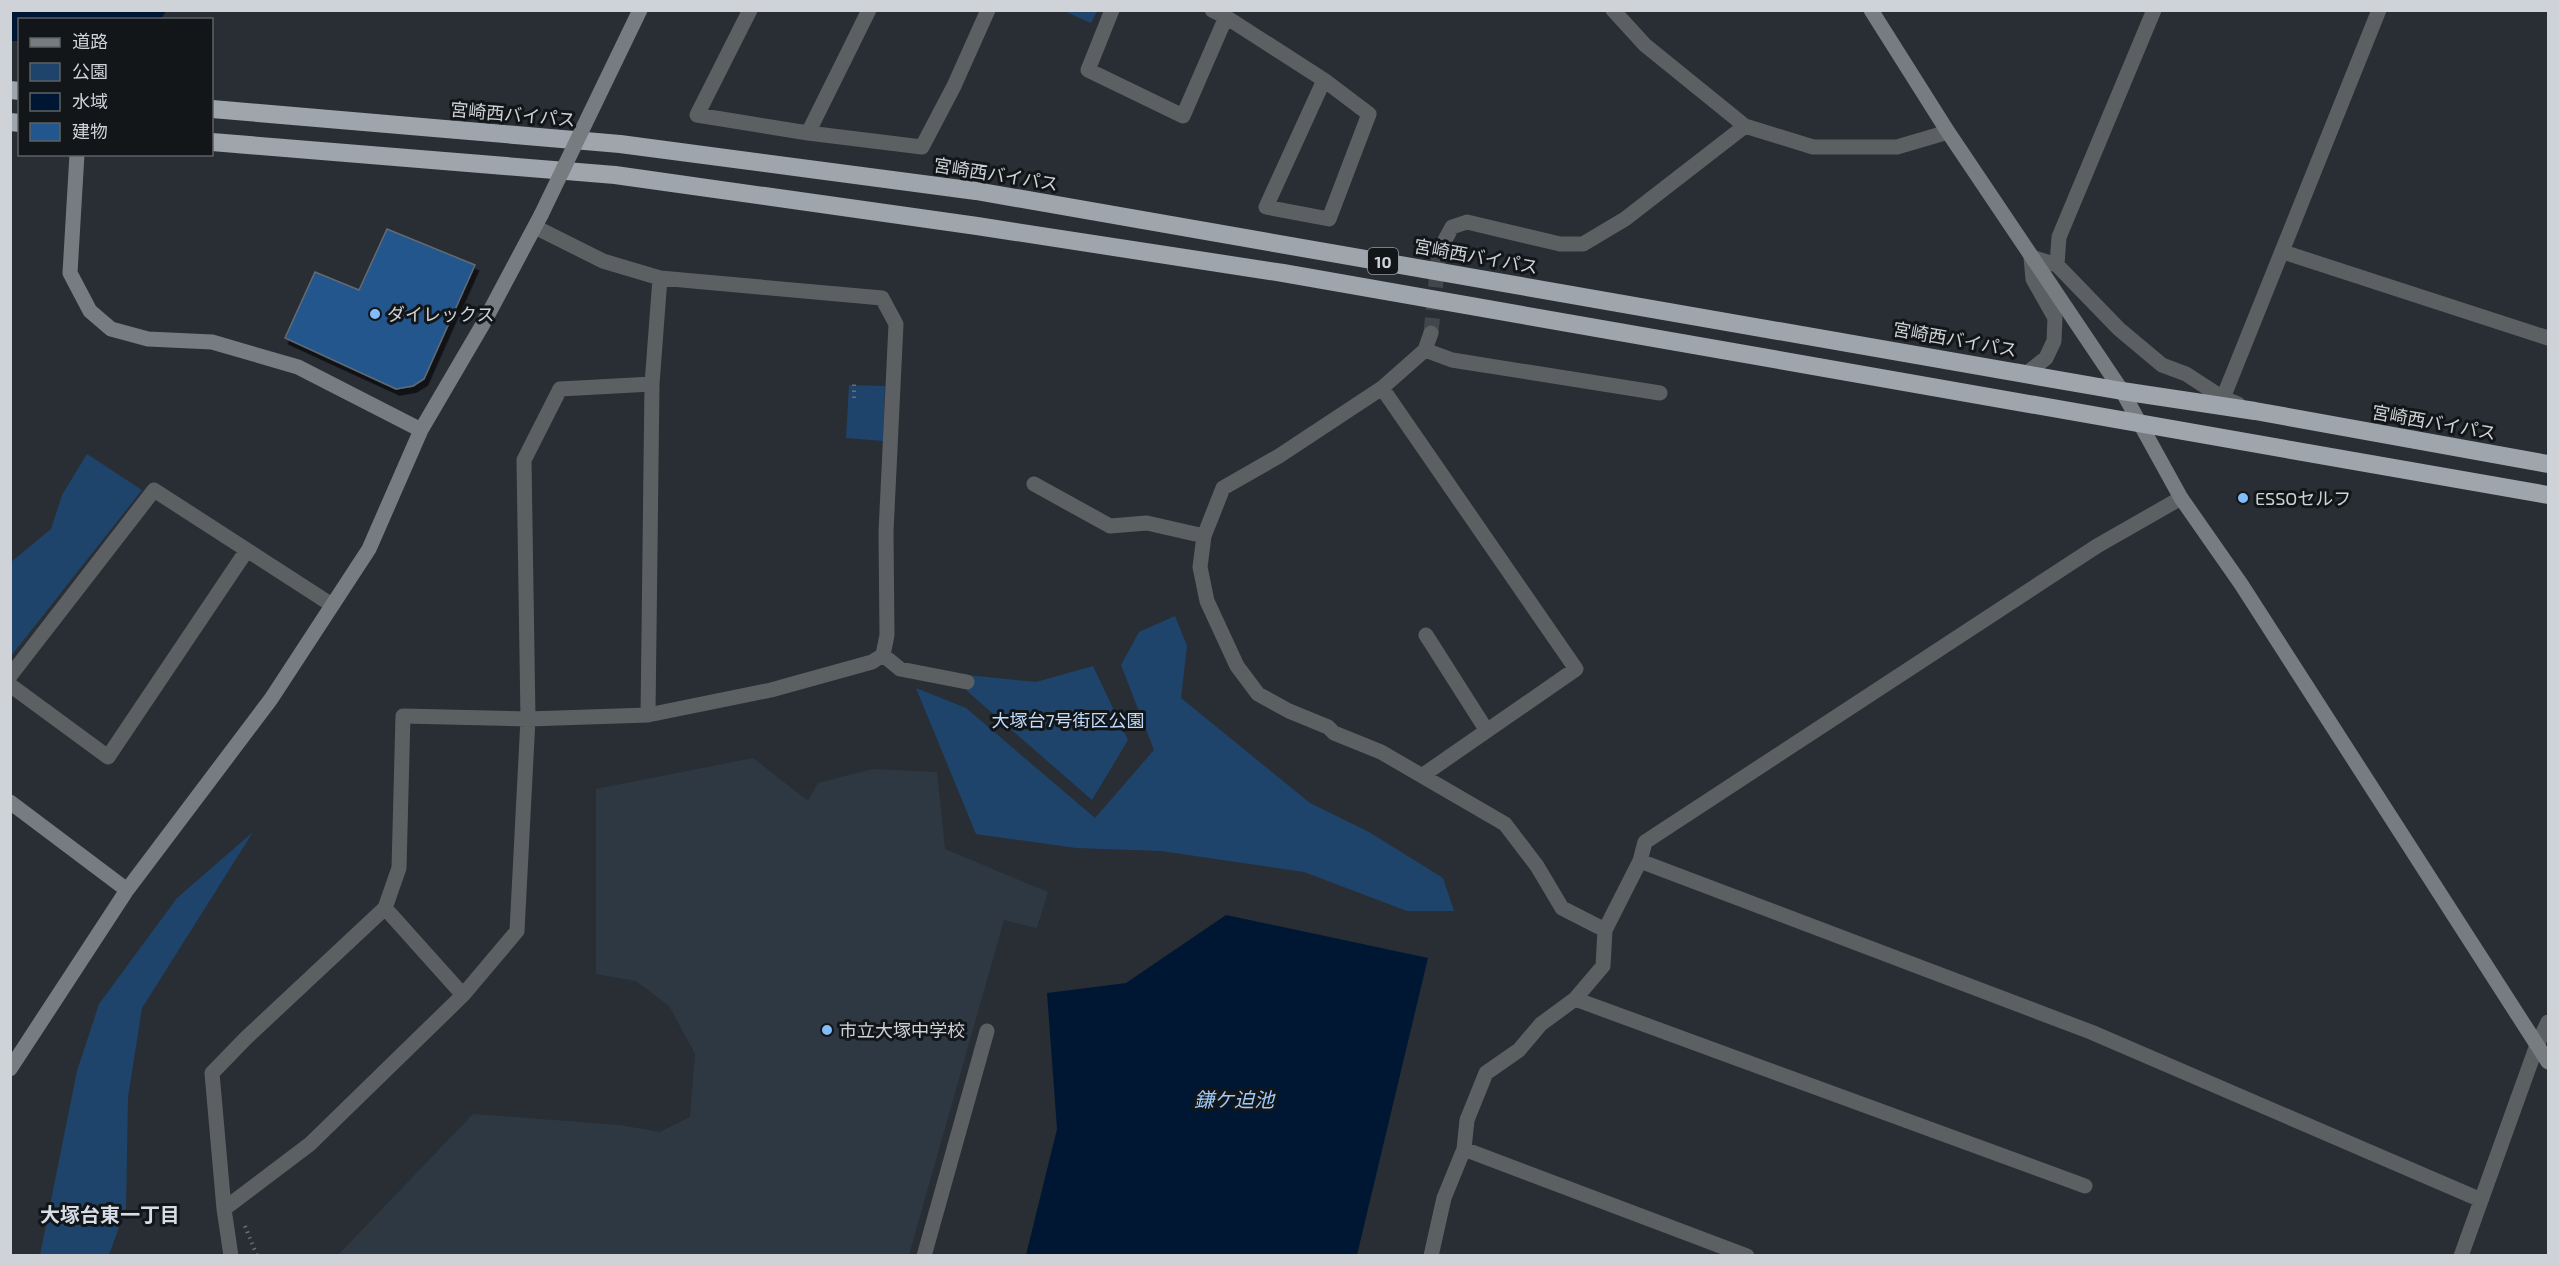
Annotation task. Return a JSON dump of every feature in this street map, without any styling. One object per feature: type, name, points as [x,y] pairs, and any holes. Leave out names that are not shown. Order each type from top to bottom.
[{"type":"highway","name":"宮崎西バイパス","points":[[213,109],[620,144],[976,191],[2122,391],[2255,411],[2548,464]]},
{"type":"highway","name":"10","points":[[213,142],[615,175],[977,226],[1283,273],[1822,369],[2137,421],[2548,495]]},
{"type":"street","points":[[10,1069],[127,890],[271,699],[369,549],[421,430],[483,324],[538,221],[640,10]]},
{"type":"street","points":[[750,10],[697,116],[808,134],[922,147],[954,86],[988,10]]},
{"type":"street","points":[[808,134],[869,10]]},
{"type":"street","points":[[1112,10],[1088,70],[1183,116],[1219,14],[1323,80],[1369,114],[1329,219],[1266,207],[1323,80]]},
{"type":"street","points":[[1613,10],[1645,45],[1744,126],[1813,147],[1897,147],[1948,132]]},
{"type":"street","points":[[1871,10],[1948,132],[2122,391],[2181,498],[2248,594],[2548,1062]]},
{"type":"street","points":[[2057,265],[2059,237],[2154,10]]},
{"type":"street","points":[[2223,398],[2379,10]]},
{"type":"street","points":[[1439,250],[1452,227],[1467,222],[1560,244],[1583,244],[1625,219],[1744,126]]},
{"type":"street","points":[[77,156],[70,273],[90,311],[111,329],[148,339],[212,342],[287,363],[421,430]]},
{"type":"street","points":[[538,221],[603,261],[660,278],[882,298],[896,324],[886,532],[887,635],[883,656]]},
{"type":"street","points":[[2283,252],[2548,338]]},
{"type":"street","points":[[2031,257],[2057,265],[2119,329],[2162,365],[2187,374],[2223,398],[2255,411]]},
{"type":"street","points":[[2010,370],[2026,373],[2046,358],[2054,341],[2055,318],[2033,279],[2031,257]]},
{"type":"street","points":[[648,714],[652,384],[660,278]]},
{"type":"street","points":[[1431,333],[1425,350],[1382,388],[1271,462],[1223,488],[1204,536],[1200,567],[1207,600],[1237,666],[1258,694],[1289,711],[1328,727],[1334,733],[1381,752],[1505,824],[1537,866],[1562,908],[1605,930]]},
{"type":"street","points":[[1425,350],[1452,360],[1660,393]]},
{"type":"street","points":[[224,1209],[310,1144],[463,995],[517,931],[528,719],[524,460],[560,389],[652,384]]},
{"type":"street","points":[[1382,388],[1576,669],[1423,775]]},
{"type":"street","points":[[1034,484],[1110,526],[1147,523],[1204,536]]},
{"type":"street","points":[[10,676],[154,490],[332,605]]},
{"type":"street","points":[[1431,1256],[1444,1198],[1464,1149],[1467,1120],[1486,1073],[1519,1050],[1541,1024],[1575,999],[1603,966],[1605,930],[1640,861],[1645,842],[2097,546],[2181,498]]},
{"type":"street","points":[[10,685],[108,757],[247,550]]},
{"type":"street","points":[[1426,635],[1487,731]]},
{"type":"street","points":[[883,656],[900,669],[967,682]]},
{"type":"street","points":[[231,1256],[224,1209],[212,1073],[246,1038],[385,908],[399,868],[403,716],[528,719],[648,714],[771,690],[872,662],[883,656]]},
{"type":"street","points":[[10,802],[127,890]]},
{"type":"street","points":[[1640,861],[2091,1032],[2481,1200]]},
{"type":"street","points":[[385,908],[463,995]]},
{"type":"street","points":[[1575,999],[2085,1186]]},
{"type":"street","points":[[2461,1256],[2536,1045],[2548,1022]]},
{"type":"street","points":[[924,1256],[987,1031]]},
{"type":"street","points":[[1464,1149],[1747,1256]]},
{"type":"path","points":[[854,382],[854,398]]},
{"type":"path","points":[[847,390],[854,390]]},
{"type":"shaded area","name":"市立大塚中学校","points":[[753,758],[808,801],[818,783],[873,769],[937,772],[945,849],[1048,892],[1037,928],[1004,920],[909,1255],[338,1255],[473,1114],[620,1125],[660,1132],[690,1117],[695,1054],[669,1006],[636,981],[596,974],[596,789]]},
{"type":"green space","points":[[1064,11],[1097,11],[1091,23]]},
{"type":"green space","points":[[849,385],[885,386],[883,441],[846,438]]},
{"type":"green space","points":[[87,454],[142,490],[11,656],[11,562],[51,529],[62,495]]},
{"type":"green space","points":[[1175,616],[1187,646],[1181,698],[1310,803],[1369,832],[1443,878],[1454,911],[1407,911],[1304,872],[1161,851],[1076,848],[976,834],[916,688],[966,708],[1095,818],[1154,750],[1121,665],[1139,632]]},
{"type":"green space","name":"大塚台7号街区公園","points":[[1093,666],[1128,740],[1092,800],[967,691],[967,675],[1036,682]]},
{"type":"green space","points":[[253,832],[142,1008],[128,1097],[126,1208],[109,1255],[40,1255],[77,1071],[99,1004],[177,898]]},
{"type":"water","points":[[11,10],[166,11],[162,18],[18,18],[18,41],[11,41]]},
{"type":"water","name":"鎌ケ迫池","points":[[1226,915],[1428,958],[1357,1255],[1026,1255],[1057,1129],[1047,993],[1126,983]]},
{"type":"building","name":"ダイレックス","points":[[387,229],[475,265],[424,379],[413,386],[396,389],[285,338],[315,272],[359,290]]},
{"type":"tunnel","points":[[1431,333],[1439,251]]},
{"type":"place","name":"ダイレックス","points":[[375,314]]},
{"type":"place","name":"ESSOセルフ","points":[[2243,498]]},
{"type":"place","name":"市立大塚中学校","points":[[827,1030]]},
{"type":"district","name":"大塚台東一丁目","points":[[110,1214]]}]
